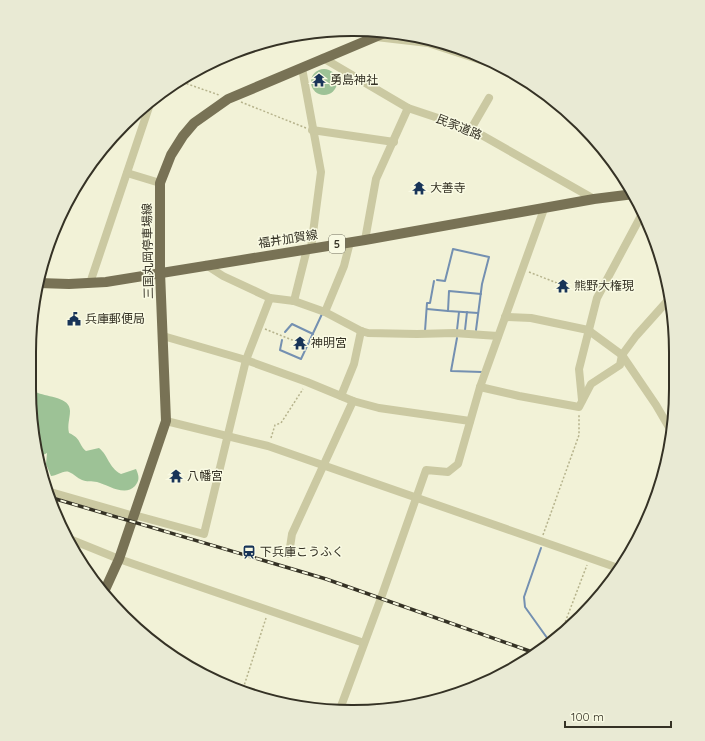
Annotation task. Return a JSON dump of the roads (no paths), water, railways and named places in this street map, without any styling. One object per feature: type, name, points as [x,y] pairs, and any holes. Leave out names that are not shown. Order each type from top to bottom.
[{"type":"main road","name":"三国丸岡停車場線","points":[[106,587],[119,559],[166,422],[160,272],[160,183],[171,155],[183,136],[194,123],[229,98],[375,37]]},
{"type":"main road","name":"福井加賀線","points":[[44,283],[90,283],[365,240],[627,195]]},
{"type":"street","name":"民家道路","points":[[323,58],[408,108],[471,129],[594,200]]},
{"type":"street","points":[[294,301],[309,249],[321,172],[312,130],[302,68]]},
{"type":"street","points":[[471,129],[489,98]]},
{"type":"street","points":[[365,240],[376,179],[394,142],[408,108]]},
{"type":"street","points":[[90,283],[147,112]]},
{"type":"street","points":[[312,130],[394,142]]},
{"type":"street","points":[[127,173],[160,183]]},
{"type":"street","points":[[342,704],[426,470],[448,472],[458,464],[480,387],[544,209]]},
{"type":"street","points":[[580,404],[579,369],[597,298],[639,219]]},
{"type":"street","points":[[325,312],[344,266],[350,242]]},
{"type":"street","points":[[206,265],[222,276],[270,298],[294,301],[325,312],[361,331],[417,334],[454,333],[498,336]]},
{"type":"street","points":[[54,493],[204,534],[246,360],[270,298]]},
{"type":"street","points":[[580,404],[591,384],[620,365],[622,355],[636,336],[665,304]]},
{"type":"street","points":[[505,317],[531,318],[588,330],[622,355],[667,423]]},
{"type":"street","points":[[341,396],[354,364],[361,331]]},
{"type":"street","points":[[163,336],[246,360],[307,382],[353,401],[379,408],[470,421]]},
{"type":"street","points":[[480,387],[519,396],[580,404]]},
{"type":"street","points":[[289,554],[292,534],[353,401]]},
{"type":"street","points":[[166,422],[268,446],[614,567]]},
{"type":"street","points":[[75,541],[119,559],[364,644]]},
{"type":"waterway","points":[[437,280],[445,281],[453,249],[489,257],[482,284],[476,330]]},
{"type":"waterway","points":[[425,331],[427,303],[430,303],[434,281]]},
{"type":"waterway","points":[[478,313],[448,311],[449,291],[481,294]]},
{"type":"waterway","points":[[427,309],[448,311]]},
{"type":"waterway","points":[[457,330],[459,312]]},
{"type":"waterway","points":[[465,330],[467,312]]},
{"type":"waterway","points":[[282,340],[280,350],[301,359],[322,314]]},
{"type":"waterway","points":[[285,332],[292,324],[313,334]]},
{"type":"waterway","points":[[457,338],[451,371],[482,372]]},
{"type":"waterway","points":[[541,548],[524,597],[525,607],[547,638]]},
{"type":"railway","points":[[56,499],[326,579],[529,651]]},
{"type":"place","name":"勇島神社","points":[[319,80]]},
{"type":"place","name":"大善寺","points":[[419,188]]},
{"type":"place","name":"熊野大権現","points":[[563,286]]},
{"type":"place","name":"兵庫郵便局","points":[[74,319]]},
{"type":"place","name":"神明宮","points":[[300,343]]},
{"type":"place","name":"八幡宮","points":[[176,476]]},
{"type":"place","name":"下兵庫こうふく","points":[[249,552]]}]
